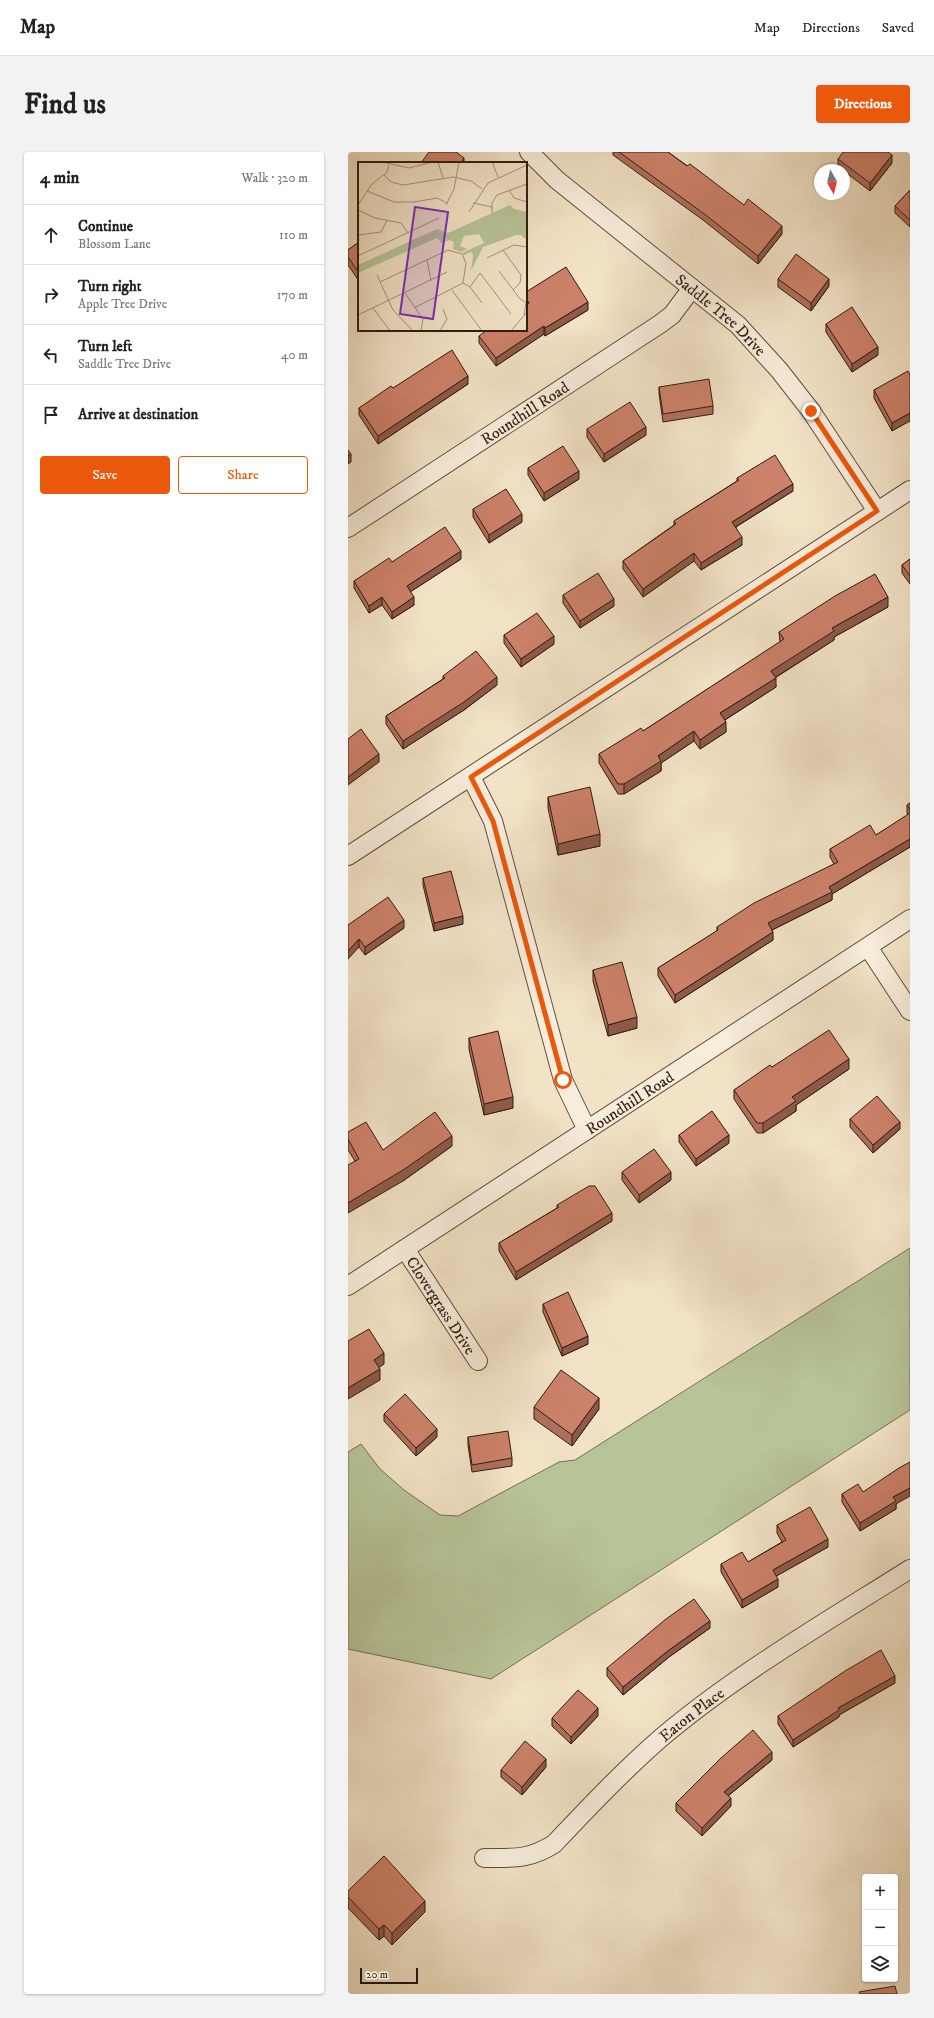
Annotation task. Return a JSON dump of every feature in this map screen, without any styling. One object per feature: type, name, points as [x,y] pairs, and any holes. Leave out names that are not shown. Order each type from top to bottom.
[{"type":"street","name":"Saddle Tree Drive","points":[[529,152],[557,180],[738,325],[779,370],[811,411],[877,511]]},
{"type":"street","name":"Roundhill Road","points":[[348,528],[660,324],[672,314],[692,288]]},
{"type":"street","points":[[348,856],[910,490]]},
{"type":"street","points":[[471,777],[493,821],[563,1080],[587,1130]]},
{"type":"street","name":"Roundhill Road","points":[[348,1286],[910,919]]},
{"type":"street","points":[[868,947],[910,1011]]},
{"type":"street","name":"Clovergrass Drive","points":[[405,1249],[478,1361]]},
{"type":"street","name":"Eaton Place","points":[[484,1858],[521,1858],[541,1852],[554,1844],[634,1763],[706,1703],[780,1650],[910,1569]]},
{"type":"green space","points":[[910,1248],[910,1410],[491,1679],[348,1649],[348,1452],[361,1444],[380,1469],[404,1490],[440,1515],[458,1516],[559,1462],[575,1460]]},
{"type":"building","points":[[429,152],[456,152],[464,158],[462,162],[422,162]]},
{"type":"building","points":[[619,152],[668,152],[687,166],[690,164],[744,205],[748,199],[782,226],[758,256],[703,213]]},
{"type":"building","points":[[843,152],[888,152],[892,155],[870,183],[850,168],[850,164],[845,164],[838,159]]},
{"type":"building","points":[[910,190],[910,220],[895,206]]},
{"type":"building","points":[[358,243],[358,272],[348,257],[348,250]]},
{"type":"building","points":[[796,254],[829,279],[811,303],[778,279]]},
{"type":"building","points":[[566,267],[588,302],[545,328],[544,326],[496,358],[479,336],[486,331],[527,331],[527,304],[529,303],[527,300],[527,291]]},
{"type":"building","points":[[852,307],[878,347],[852,364],[826,324]]},
{"type":"building","points":[[452,350],[468,376],[378,436],[359,408],[391,386],[393,388]]},
{"type":"building","points":[[908,371],[910,374],[910,413],[892,423],[874,390]]},
{"type":"building","points":[[709,379],[713,406],[663,414],[659,387]]},
{"type":"building","points":[[630,402],[646,427],[604,454],[587,429]]},
{"type":"building","points":[[563,446],[579,471],[544,493],[528,468]]},
{"type":"building","points":[[775,455],[793,484],[732,522],[742,537],[701,563],[694,553],[643,589],[623,561],[676,524],[674,521],[739,480],[737,478]]},
{"type":"building","points":[[506,489],[522,514],[489,535],[473,509]]},
{"type":"building","points":[[445,527],[461,551],[407,586],[414,597],[392,612],[382,597],[369,606],[354,581],[389,558],[392,562]]},
{"type":"building","points":[[910,559],[910,576],[902,565]]},
{"type":"building","points":[[598,573],[614,599],[580,621],[563,595]]},
{"type":"building","points":[[875,574],[888,597],[832,628],[834,631],[771,671],[776,678],[720,713],[726,722],[700,740],[694,731],[658,756],[661,761],[624,784],[618,784],[599,754],[641,728],[643,731],[784,639],[779,632],[835,596]]},
{"type":"building","points":[[537,613],[554,636],[521,659],[504,635]]},
{"type":"building","points":[[476,651],[497,677],[464,702],[403,741],[386,716],[445,678],[443,676]]},
{"type":"building","points":[[361,729],[379,754],[348,777],[348,739]]},
{"type":"building","points":[[590,787],[600,834],[558,844],[548,797]]},
{"type":"building","points":[[910,803],[910,810],[907,805]]},
{"type":"building","points":[[910,813],[910,839],[829,887],[832,892],[768,923],[773,932],[675,995],[658,968],[718,930],[717,927],[754,903],[838,862],[830,849],[870,825],[876,835]]},
{"type":"building","points":[[451,871],[463,916],[434,923],[423,878]]},
{"type":"building","points":[[388,897],[404,920],[365,947],[359,939],[348,951],[348,925]]},
{"type":"building","points":[[622,962],[637,1017],[608,1025],[593,970]]},
{"type":"building","points":[[829,1030],[849,1059],[792,1097],[796,1101],[763,1123],[757,1123],[734,1090],[770,1065],[772,1067]]},
{"type":"building","points":[[498,1031],[513,1097],[484,1104],[469,1038]]},
{"type":"building","points":[[877,1096],[900,1122],[873,1145],[850,1119]]},
{"type":"building","points":[[712,1111],[729,1135],[696,1159],[679,1135]]},
{"type":"building","points":[[435,1112],[452,1136],[403,1170],[348,1203],[348,1165],[359,1159],[348,1139],[348,1132],[366,1122],[383,1150]]},
{"type":"building","points":[[654,1149],[671,1172],[639,1195],[622,1172]]},
{"type":"building","points":[[589,1186],[595,1186],[612,1213],[516,1272],[499,1243],[559,1207],[557,1205]]},
{"type":"building","points":[[568,1292],[588,1336],[562,1348],[543,1304]]},
{"type":"building","points":[[369,1329],[384,1353],[374,1360],[380,1369],[348,1388],[348,1341]]},
{"type":"building","points":[[561,1370],[599,1398],[572,1435],[534,1407]]},
{"type":"building","points":[[405,1394],[437,1429],[416,1448],[384,1414]]},
{"type":"building","points":[[508,1431],[512,1458],[472,1465],[468,1437]]},
{"type":"building","points":[[910,1462],[910,1488],[893,1497],[896,1501],[860,1523],[842,1494],[858,1484],[863,1492]]},
{"type":"building","points":[[810,1507],[828,1539],[773,1570],[778,1579],[742,1600],[721,1564],[742,1552],[748,1562],[786,1540],[777,1525]]},
{"type":"building","points":[[694,1599],[710,1621],[669,1650],[623,1687],[607,1668],[666,1619]]},
{"type":"building","points":[[881,1650],[895,1676],[838,1708],[839,1710],[793,1740],[778,1716],[845,1671]]},
{"type":"building","points":[[578,1690],[598,1708],[571,1737],[552,1718]]},
{"type":"building","points":[[753,1730],[772,1752],[724,1792],[731,1798],[702,1828],[676,1803],[721,1758]]},
{"type":"building","points":[[525,1741],[546,1759],[522,1787],[501,1770]]},
{"type":"building","points":[[384,1856],[425,1901],[392,1933],[384,1925],[379,1929],[348,1897],[348,1891]]},
{"type":"building","points":[[895,1986],[897,1994],[860,1994],[859,1992]]},
{"type":"route","points":[[563,1080],[493,821],[471,777],[877,511],[811,411]]}]
